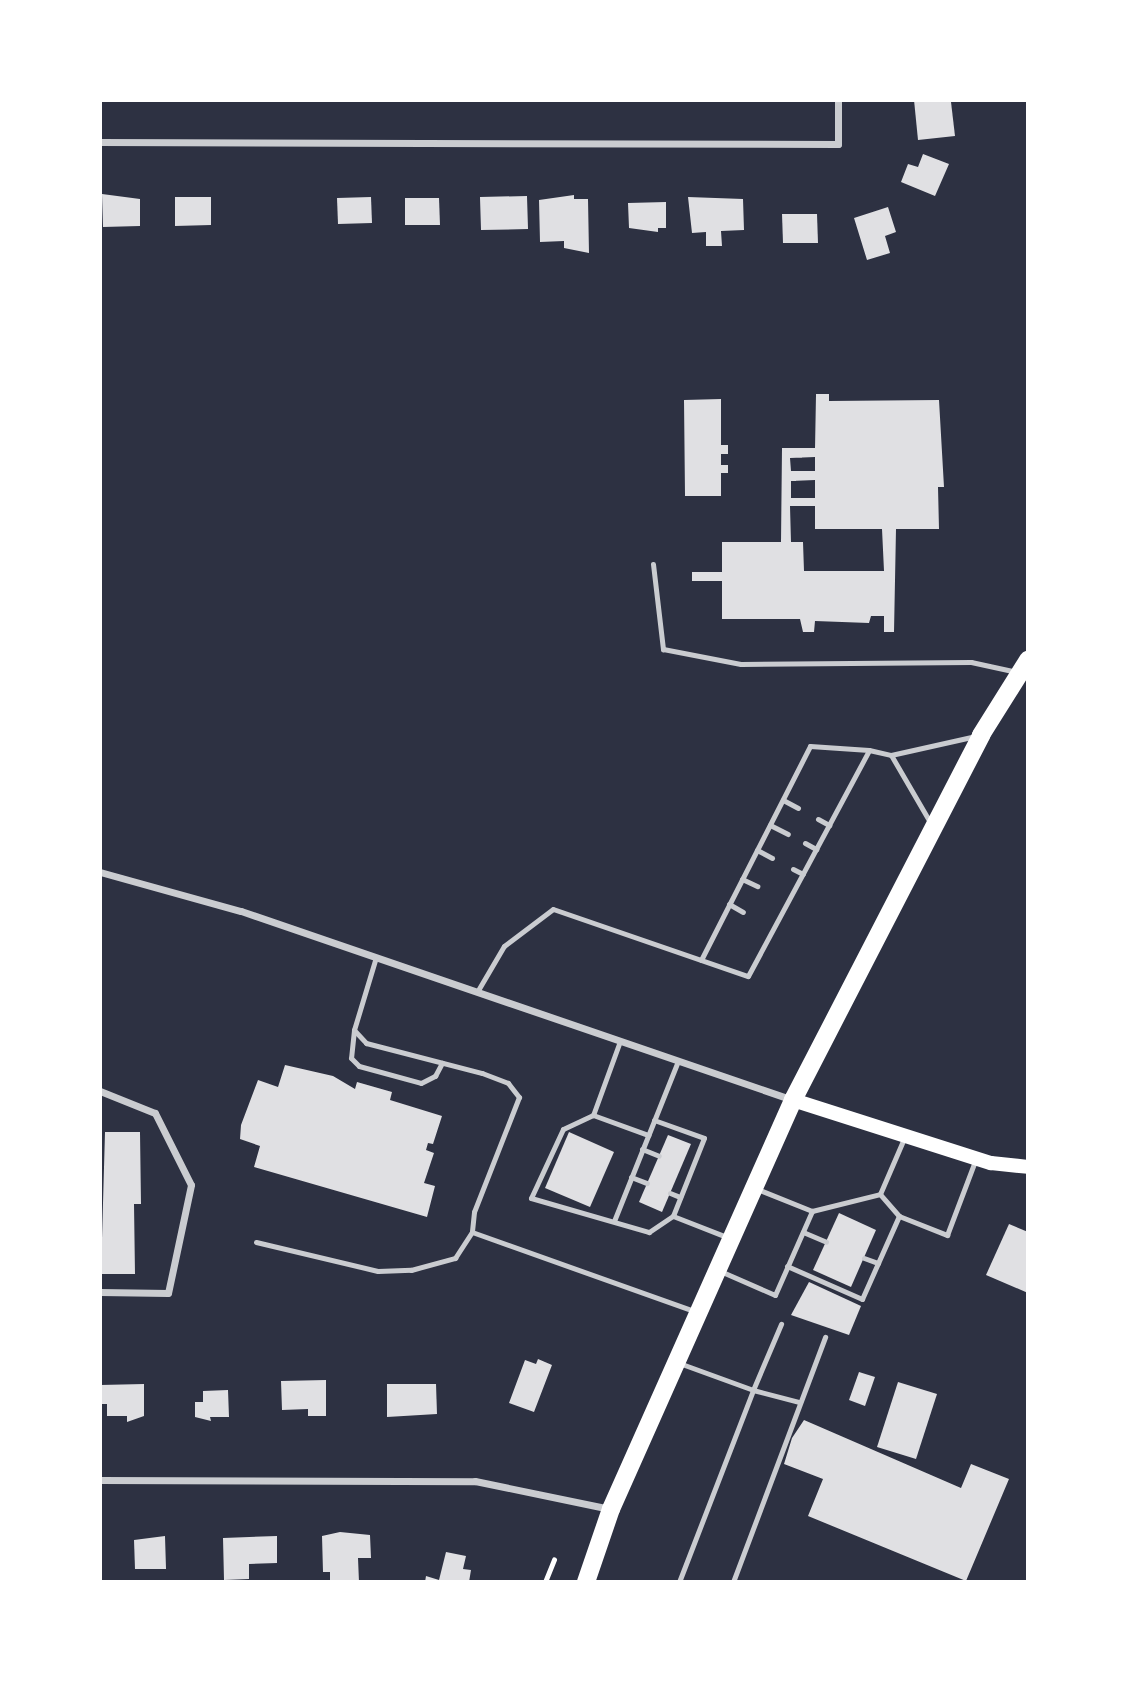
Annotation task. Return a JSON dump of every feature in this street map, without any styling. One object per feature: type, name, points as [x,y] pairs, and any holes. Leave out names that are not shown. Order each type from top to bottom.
[{"type":"highway","points":[[586,1582],[611,1509],[793,1100],[981,735],[1024,666]]},
{"type":"main road","points":[[793,1100],[976,1158],[1028,1167]]},
{"type":"street","points":[[100,142],[838,144],[838,100]]},
{"type":"street","points":[[100,872],[241,911],[793,1100]]},
{"type":"street","points":[[100,1091],[155,1113],[191,1185],[168,1293],[100,1292]]},
{"type":"street","points":[[100,1480],[475,1481],[611,1509]]},
{"type":"lane","points":[[653,564],[663,649],[741,664],[971,662],[1024,666]]},
{"type":"lane","points":[[701,960],[810,746],[869,750],[891,755],[981,735]]},
{"type":"lane","points":[[477,992],[504,946],[553,909],[748,976],[869,750]]},
{"type":"lane","points":[[891,755],[933,828]]},
{"type":"lane","points":[[783,800],[798,808]]},
{"type":"lane","points":[[818,819],[829,825]]},
{"type":"lane","points":[[770,825],[788,834]]},
{"type":"lane","points":[[805,843],[816,849]]},
{"type":"lane","points":[[757,850],[772,858]]},
{"type":"lane","points":[[793,869],[803,874]]},
{"type":"lane","points":[[742,879],[757,886]]},
{"type":"lane","points":[[779,897],[788,901]]},
{"type":"lane","points":[[729,904],[743,912]]},
{"type":"lane","points":[[766,923],[774,927]]},
{"type":"lane","points":[[376,957],[354,1030],[351,1058],[359,1066],[421,1083],[435,1076],[442,1063]]},
{"type":"lane","points":[[256,1242],[378,1271],[411,1270],[455,1258],[472,1231],[474,1213],[519,1097],[508,1083],[366,1043],[354,1030]]},
{"type":"lane","points":[[620,1041],[593,1115],[564,1129],[531,1198],[649,1231],[673,1216],[704,1138],[654,1120]]},
{"type":"lane","points":[[614,1222],[678,1060]]},
{"type":"lane","points":[[593,1115],[648,1135]]},
{"type":"lane","points":[[880,1194],[906,1135]]},
{"type":"lane","points":[[642,1149],[659,1156]]},
{"type":"lane","points":[[880,1194],[899,1216],[947,1235],[976,1158]]},
{"type":"lane","points":[[682,1165],[691,1168]]},
{"type":"lane","points":[[631,1177],[648,1184]]},
{"type":"lane","points":[[754,1187],[812,1211],[880,1194]]},
{"type":"lane","points":[[670,1193],[680,1197]]},
{"type":"lane","points":[[716,1269],[775,1295],[812,1211]]},
{"type":"lane","points":[[673,1216],[731,1239]]},
{"type":"lane","points":[[788,1266],[862,1298],[899,1216]]},
{"type":"lane","points":[[472,1231],[699,1312]]},
{"type":"lane","points":[[803,1232],[825,1242]]},
{"type":"lane","points":[[863,1258],[878,1263]]},
{"type":"lane","points":[[679,1582],[752,1390],[781,1324]]},
{"type":"lane","points":[[733,1582],[825,1337]]},
{"type":"lane","points":[[676,1362],[752,1390],[799,1402]]},
{"type":"path","points":[[545,1582],[554,1560]]},
{"type":"building","points":[[914,100],[951,102],[955,136],[918,140]]},
{"type":"building","points":[[923,154],[949,164],[935,196],[901,182],[908,164],[918,167]]},
{"type":"building","points":[[102,194],[140,199],[140,226],[103,227]]},
{"type":"building","points":[[574,195],[574,199],[588,199],[589,253],[564,248],[564,241],[540,242],[539,200]]},
{"type":"building","points":[[527,196],[528,229],[481,230],[480,197]]},
{"type":"building","points":[[175,197],[211,197],[211,225],[175,226]]},
{"type":"building","points":[[371,197],[372,223],[338,224],[337,198]]},
{"type":"building","points":[[688,197],[743,199],[744,230],[721,231],[722,246],[706,246],[706,232],[692,233]]},
{"type":"building","points":[[405,198],[439,198],[440,225],[405,225]]},
{"type":"building","points":[[666,202],[666,228],[658,228],[658,232],[629,228],[628,203]]},
{"type":"building","points":[[888,207],[896,232],[885,236],[890,253],[867,260],[854,218]]},
{"type":"building","points":[[782,214],[817,214],[818,243],[783,243]]},
{"type":"building","points":[[816,394],[829,394],[829,401],[939,400],[944,487],[938,487],[939,529],[896,529],[894,632],[884,632],[884,616],[871,616],[869,623],[815,621],[814,632],[803,632],[800,619],[722,619],[722,581],[692,581],[692,572],[722,572],[722,542],[781,542],[782,448],[815,448]],"holes":[[[815,457],[815,471],[791,471],[790,458]],[[815,480],[815,498],[791,498],[791,481]],[[790,506],[815,506],[815,529],[882,529],[884,571],[804,571],[803,542],[791,542]]]},
{"type":"building","points":[[721,399],[721,445],[728,445],[728,454],[721,454],[721,465],[728,465],[728,473],[721,473],[721,496],[685,496],[684,400]]},
{"type":"building","points":[[285,1065],[333,1076],[355,1089],[357,1082],[392,1092],[390,1100],[442,1116],[433,1144],[428,1143],[426,1150],[434,1153],[424,1183],[435,1186],[427,1217],[254,1167],[260,1146],[240,1139],[241,1125],[258,1080],[278,1087]]},
{"type":"building","points":[[105,1132],[140,1132],[141,1204],[134,1204],[135,1274],[101,1274]]},
{"type":"building","points":[[569,1132],[614,1152],[590,1207],[545,1188]]},
{"type":"building","points":[[668,1135],[691,1144],[662,1212],[639,1202]]},
{"type":"building","points":[[839,1213],[876,1230],[851,1287],[813,1270]]},
{"type":"building","points":[[1009,1224],[1028,1232],[1028,1293],[986,1275]]},
{"type":"building","points":[[809,1282],[861,1306],[849,1335],[791,1315]]},
{"type":"building","points":[[538,1359],[552,1365],[534,1412],[509,1403],[525,1360],[536,1364]]},
{"type":"building","points":[[859,1372],[875,1377],[865,1406],[849,1400]]},
{"type":"building","points":[[326,1380],[326,1416],[308,1416],[308,1409],[282,1410],[281,1381]]},
{"type":"building","points":[[898,1382],[937,1394],[916,1459],[877,1447]]},
{"type":"building","points":[[144,1384],[144,1416],[127,1422],[127,1416],[107,1416],[107,1404],[101,1404],[100,1385]]},
{"type":"building","points":[[387,1384],[436,1384],[437,1414],[387,1417]]},
{"type":"building","points":[[228,1390],[229,1417],[210,1417],[211,1421],[195,1417],[195,1402],[203,1402],[203,1391]]},
{"type":"building","points":[[804,1420],[961,1488],[971,1464],[1009,1479],[966,1581],[808,1516],[823,1479],[784,1464],[792,1438]]},
{"type":"building","points":[[340,1532],[370,1535],[371,1558],[358,1558],[359,1582],[330,1582],[330,1572],[323,1572],[322,1536]]},
{"type":"building","points":[[165,1536],[166,1569],[135,1569],[134,1540]]},
{"type":"building","points":[[277,1536],[277,1563],[249,1564],[249,1579],[224,1580],[223,1538]]},
{"type":"building","points":[[446,1552],[466,1556],[463,1569],[471,1570],[469,1582],[425,1582],[426,1576],[439,1580]]}]
